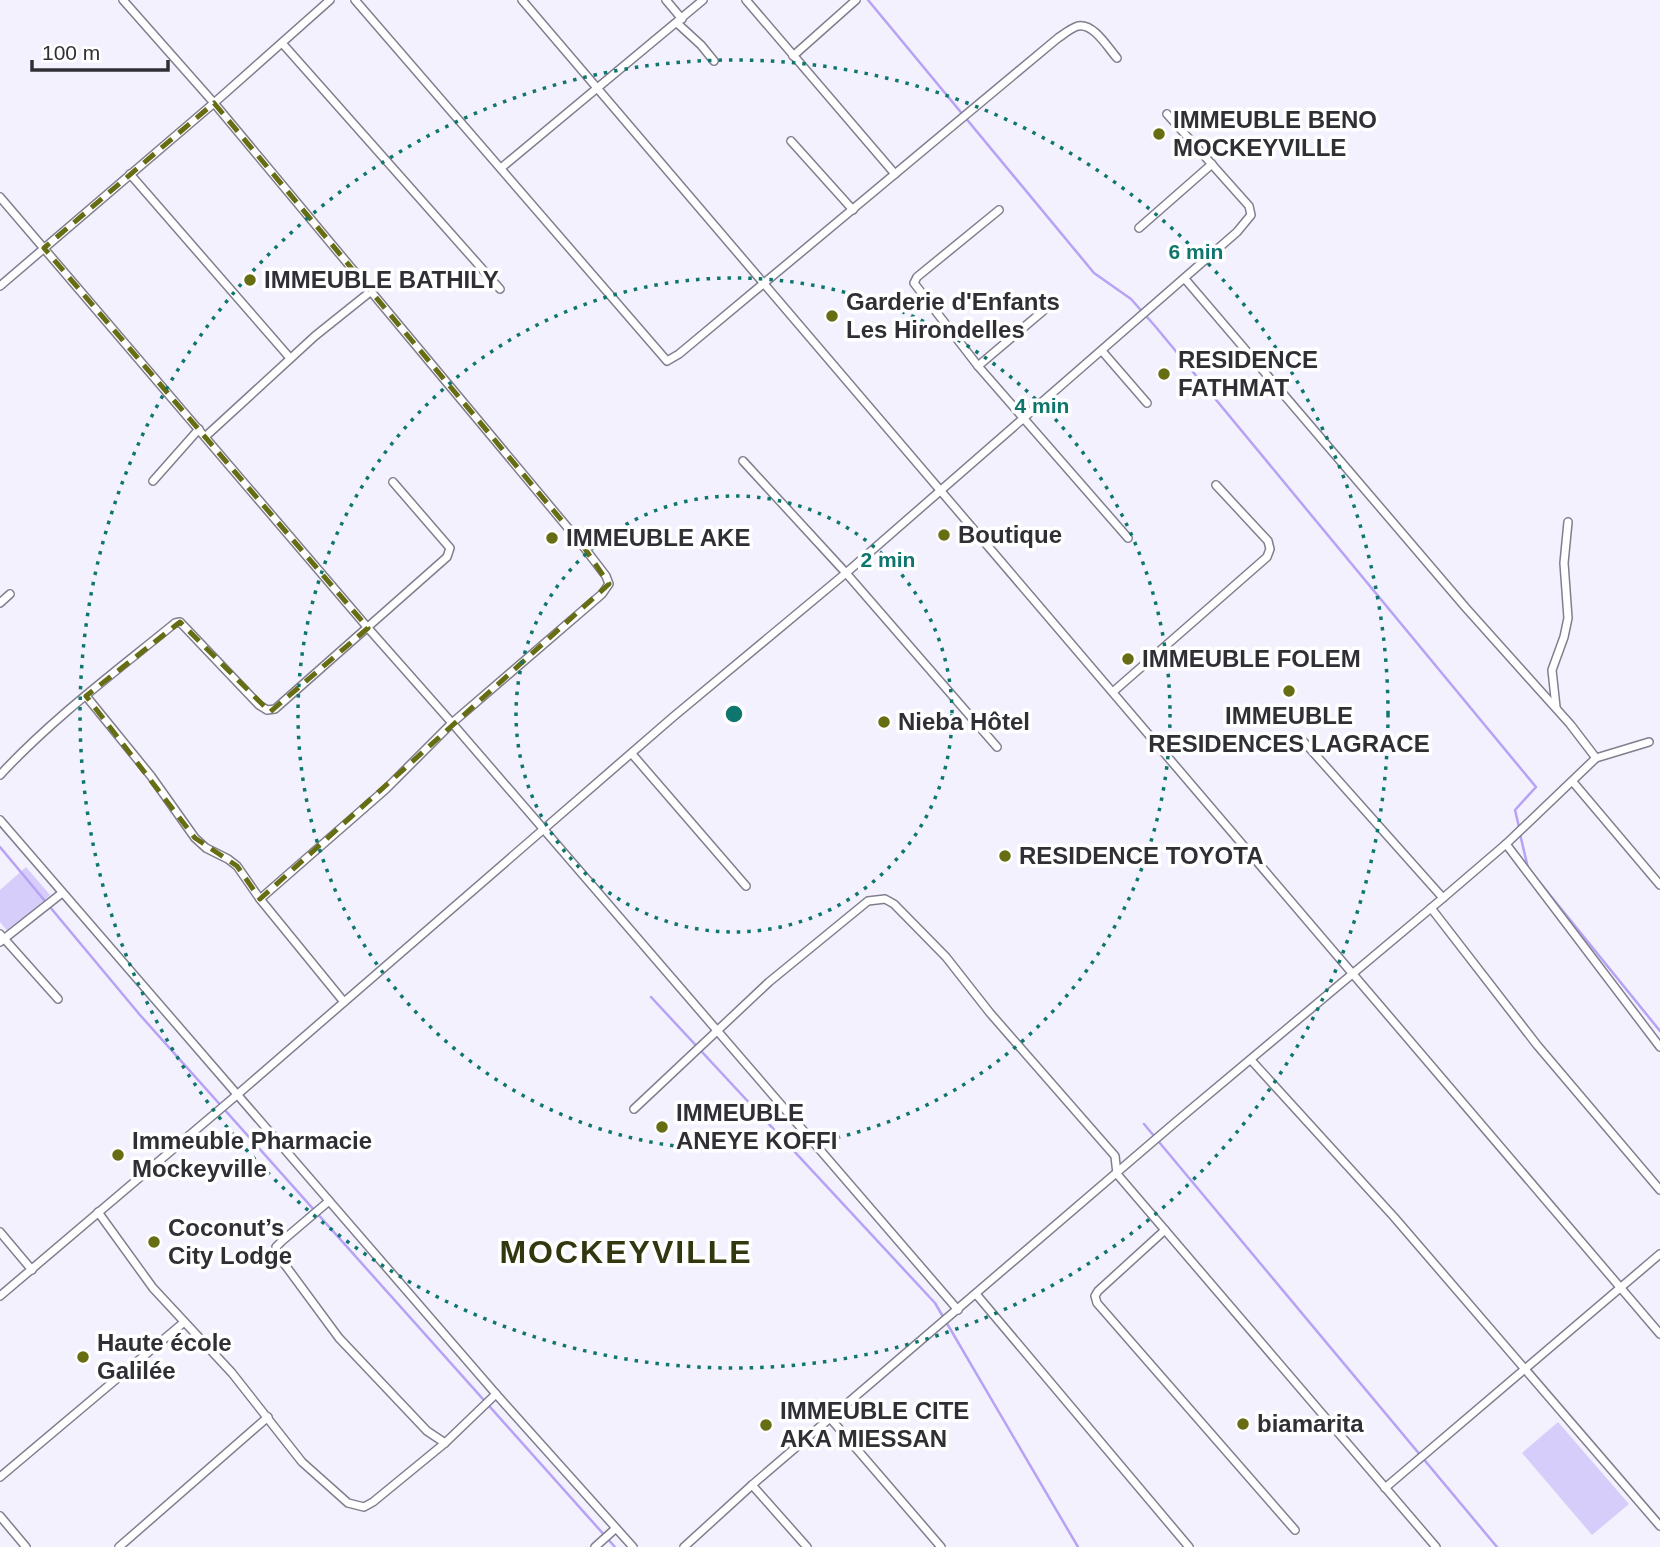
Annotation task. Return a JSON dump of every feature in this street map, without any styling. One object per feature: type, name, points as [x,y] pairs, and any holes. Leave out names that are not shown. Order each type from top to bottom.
[{"type":"street","points":[[123,0],[214,103],[583,546],[609,584],[602,594],[452,723],[386,789],[260,899]]},
{"type":"street","points":[[0,286],[330,0]]},
{"type":"street","points":[[355,0],[667,361],[679,354],[1058,38],[1077,26],[1086,27],[1096,34],[1117,58]]},
{"type":"street","points":[[522,0],[1660,1334]]},
{"type":"street","points":[[666,0],[679,21],[714,61]]},
{"type":"street","points":[[501,168],[703,0]]},
{"type":"street","points":[[746,0],[895,174]]},
{"type":"street","points":[[793,57],[856,0]]},
{"type":"street","points":[[282,43],[500,289]]},
{"type":"street","points":[[0,1296],[673,717],[846,573],[1237,232],[1251,215],[1250,206],[1167,114]]},
{"type":"street","points":[[791,141],[853,210]]},
{"type":"street","points":[[1139,228],[1212,164]]},
{"type":"street","points":[[130,174],[290,358]]},
{"type":"street","points":[[0,197],[368,628],[958,1310]]},
{"type":"street","points":[[999,210],[917,277],[914,284],[978,366],[1128,538]]},
{"type":"street","points":[[1185,279],[1556,708],[1596,758]]},
{"type":"street","points":[[153,481],[202,433],[370,292]]},
{"type":"street","points":[[978,366],[1043,311]]},
{"type":"street","points":[[1101,351],[1147,403]]},
{"type":"street","points":[[743,461],[846,573],[997,747]]},
{"type":"street","points":[[0,775],[29,744],[175,623],[180,622],[259,705],[267,710],[275,709],[447,558],[450,548],[393,482]]},
{"type":"street","points":[[1114,691],[1267,557],[1270,549],[1268,541],[1216,485]]},
{"type":"street","points":[[1556,708],[1552,670],[1568,618],[1564,563],[1568,522]]},
{"type":"street","points":[[0,603],[10,594]]},
{"type":"street","points":[[86,696],[151,776],[195,838],[206,848],[237,866],[260,899],[344,1002]]},
{"type":"street","points":[[1304,742],[1443,898]]},
{"type":"street","points":[[684,1547],[830,1418],[1506,844],[1596,758],[1649,742]]},
{"type":"street","points":[[632,754],[747,886]]},
{"type":"street","points":[[1573,782],[1660,886]]},
{"type":"street","points":[[0,820],[496,1394],[633,1547]]},
{"type":"street","points":[[1506,844],[1660,1047]]},
{"type":"street","points":[[58,999],[1,939],[62,892]]},
{"type":"street","points":[[634,1109],[769,982],[868,901],[885,899],[894,904],[946,957],[990,1013],[1115,1156],[1117,1174],[1436,1547]]},
{"type":"street","points":[[1431,908],[1537,1045],[1660,1191]]},
{"type":"street","points":[[1251,1060],[1394,1217],[1660,1526]]},
{"type":"street","points":[[329,1201],[276,1247],[277,1254],[339,1338],[427,1431],[445,1443]]},
{"type":"street","points":[[98,1212],[153,1288],[232,1373],[302,1462],[332,1490],[356,1506],[364,1507],[373,1502],[445,1443],[496,1394]]},
{"type":"street","points":[[1165,1230],[1098,1291],[1095,1296],[1097,1303],[1295,1530]]},
{"type":"street","points":[[0,1232],[32,1270]]},
{"type":"street","points":[[1385,1488],[1660,1254]]},
{"type":"street","points":[[976,1294],[1189,1547]]},
{"type":"street","points":[[0,1477],[183,1323]]},
{"type":"street","points":[[119,1547],[268,1417]]},
{"type":"street","points":[[830,1418],[941,1547]]},
{"type":"street","points":[[752,1485],[807,1547]]},
{"type":"street","points":[[0,1516],[26,1547]]},
{"type":"street","points":[[595,1547],[615,1529]]},
{"type":"highlighted area","points":[[214,103],[583,546],[609,584],[260,899],[237,866],[195,838],[86,696],[180,622],[270,712],[368,628],[44,248]]},
{"type":"shaded area","points":[[26,867],[50,895],[8,932],[0,922],[0,890]]},
{"type":"shaded area","points":[[1558,1422],[1629,1504],[1592,1535],[1522,1453]]},
{"type":"waterway","points":[[868,0],[1094,273],[1131,299],[1155,326],[1536,787],[1515,810],[1519,827]]},
{"type":"waterway","points":[[1520,834],[1528,868]]},
{"type":"waterway","points":[[0,847],[140,1015],[615,1547]]},
{"type":"waterway","points":[[1537,879],[1660,1031]]},
{"type":"waterway","points":[[651,997],[935,1303],[1078,1547]]},
{"type":"waterway","points":[[1144,1124],[1497,1547]]},
{"type":"place","name":"IMMEUBLE BENO MOCKEYVILLE","points":[[1159,134]]},
{"type":"place","name":"IMMEUBLE BATHILY","points":[[250,280]]},
{"type":"place","name":"Garderie d'Enfants Les Hirondelles","points":[[832,316]]},
{"type":"place","name":"RESIDENCE FATHMAT","points":[[1164,374]]},
{"type":"place","name":"Boutique","points":[[944,535]]},
{"type":"place","name":"IMMEUBLE AKE","points":[[552,538]]},
{"type":"place","name":"IMMEUBLE FOLEM","points":[[1128,659]]},
{"type":"place","name":"IMMEUBLE RESIDENCES LAGRACE","points":[[1289,691]]},
{"type":"place","name":"Nieba Hôtel","points":[[884,722]]},
{"type":"place","name":"RESIDENCE TOYOTA","points":[[1005,856]]},
{"type":"place","name":"IMMEUBLE ANEYE KOFFI","points":[[662,1127]]},
{"type":"place","name":"Immeuble Pharmacie Mockeyville","points":[[118,1155]]},
{"type":"place","name":"Coconut’s City Lodge","points":[[154,1242]]},
{"type":"place","name":"Haute école Galilée","points":[[83,1357]]},
{"type":"place","name":"biamarita","points":[[1243,1424]]},
{"type":"place","name":"IMMEUBLE CITE AKA MIESSAN","points":[[766,1425]]},
{"type":"district","name":"MOCKEYVILLE","points":[[626,1252]]}]
